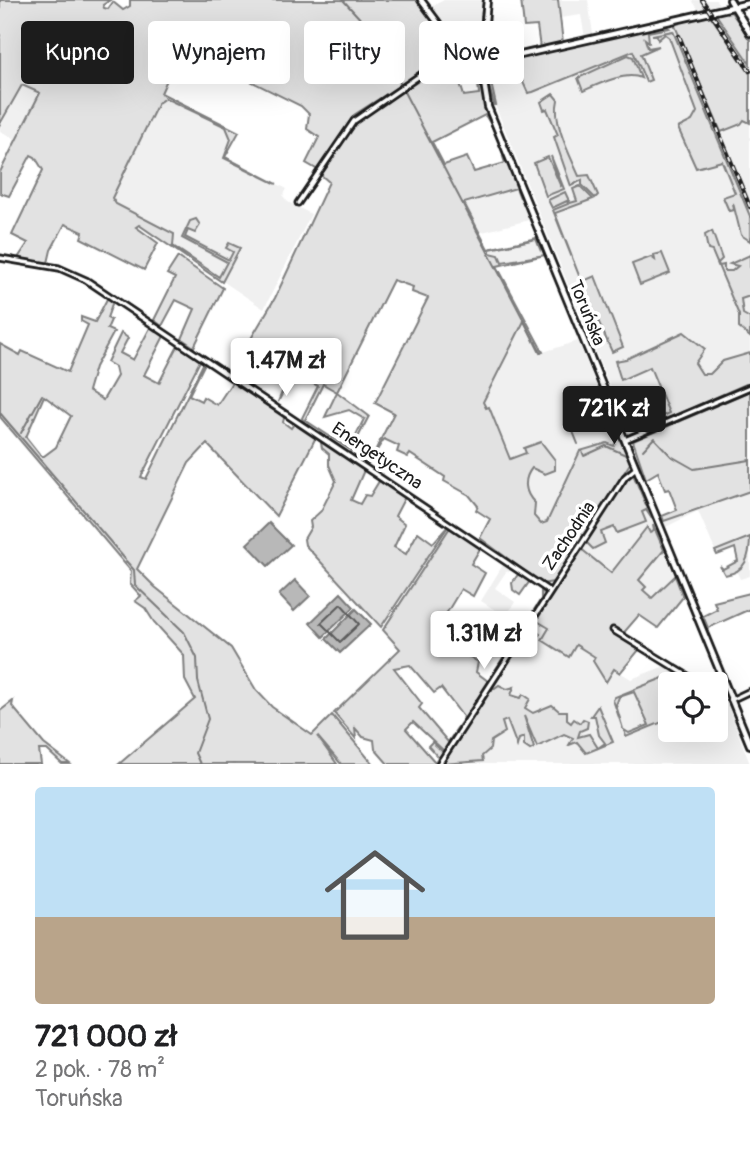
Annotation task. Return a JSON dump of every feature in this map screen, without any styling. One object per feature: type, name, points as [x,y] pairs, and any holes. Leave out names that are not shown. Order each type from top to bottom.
[{"type":"street","points":[[421,0],[436,21]]},
{"type":"street","name":"Toruńska","points":[[485,21],[487,0]]},
{"type":"street","points":[[730,0],[750,33]]},
{"type":"street","points":[[524,52],[750,3]]},
{"type":"street","points":[[298,203],[359,116],[419,75]]},
{"type":"street","name":"Toruńska","points":[[484,84],[488,107],[720,672]]},
{"type":"street","name":"Energetyczna","points":[[0,258],[65,270],[86,280],[452,523],[549,591]]},
{"type":"street","points":[[625,440],[750,387]]},
{"type":"street","name":"Zachodnia","points":[[439,764],[549,591],[627,474],[636,468]]},
{"type":"street","points":[[614,630],[682,672]]},
{"type":"street","points":[[731,699],[750,691]]},
{"type":"street","name":"Toruńska","points":[[728,692],[750,745]]},
{"type":"shaded area","points":[[0,0],[110,0],[103,5],[104,8],[108,9],[113,2],[123,10],[130,6],[130,0],[418,0],[434,21],[419,21],[419,73],[405,82],[405,21],[304,21],[304,84],[402,84],[354,115],[318,170],[306,163],[319,137],[307,129],[309,114],[301,106],[257,84],[290,84],[290,21],[148,21],[148,84],[165,84],[161,93],[239,132],[225,157],[277,184],[224,158],[231,139],[226,127],[165,98],[158,103],[112,198],[116,204],[174,234],[173,246],[219,277],[227,262],[182,238],[190,221],[196,219],[200,225],[195,233],[188,230],[185,237],[229,260],[233,252],[226,248],[229,243],[240,248],[222,282],[139,225],[136,227],[158,243],[144,270],[81,238],[83,232],[65,224],[51,250],[48,263],[18,258],[28,243],[12,235],[43,170],[31,155],[9,196],[0,193],[0,172],[40,93],[22,85],[0,124]]},
{"type":"shaded area","points":[[444,0],[482,0],[479,21],[442,21],[432,6]]},
{"type":"shaded area","points":[[521,0],[558,0],[563,43],[589,37],[588,40],[524,54],[540,48],[537,26],[524,27]]},
{"type":"shaded area","points":[[558,0],[588,0],[593,34],[585,38],[581,15],[560,18]]},
{"type":"shaded area","points":[[692,0],[716,0],[750,52],[750,364],[664,400],[669,413],[628,431],[495,105],[491,84],[524,84],[524,60],[704,18]]},
{"type":"shaded area","points":[[731,12],[750,38],[750,64],[715,13]]},
{"type":"shaded area","points":[[710,15],[750,74],[750,123],[744,120],[741,124],[721,132],[675,26],[678,22]]},
{"type":"shaded area","points":[[664,25],[669,28],[648,32],[649,42],[645,39],[648,48],[659,46],[641,54],[651,80],[646,82],[633,51],[528,93],[524,84],[524,58]]},
{"type":"shaded area","points":[[673,31],[750,216],[750,241],[741,235],[733,203],[734,210],[729,211],[723,197],[735,193],[722,161],[696,168],[678,128],[692,121],[697,112],[669,37],[665,34],[658,40],[657,35],[652,35]]},
{"type":"shaded area","points":[[628,55],[633,57],[641,78],[620,77],[583,91],[578,78]]},
{"type":"shaded area","points":[[419,79],[419,84],[460,84],[464,96],[479,94],[480,84],[493,128],[485,115],[432,142],[444,165],[467,157],[474,172],[505,163],[503,157],[506,158],[520,198],[516,188],[464,203],[488,249],[536,238],[541,242],[540,249],[536,239],[490,249],[490,253],[499,255],[502,262],[545,255],[497,266],[543,352],[540,353],[524,321],[483,402],[486,408],[489,407],[510,459],[526,453],[524,448],[541,442],[555,460],[555,470],[545,474],[532,468],[526,481],[529,495],[535,503],[534,516],[541,524],[547,522],[580,451],[607,443],[614,446],[618,436],[631,462],[553,582],[542,584],[480,538],[490,519],[476,510],[478,506],[469,495],[444,481],[445,477],[410,454],[408,457],[397,452],[399,446],[384,439],[369,463],[394,413],[375,403],[428,298],[412,292],[413,287],[393,280],[337,392],[369,416],[350,453],[302,418],[318,386],[303,378],[300,383],[291,377],[278,402],[289,375],[274,366],[275,363],[246,347],[275,298],[329,182],[321,175],[359,119]],"holes":[[[323,384],[337,392],[325,417],[349,410],[364,419],[349,449],[305,420]]]},
{"type":"shaded area","points":[[22,84],[40,94],[17,140],[0,131]]},
{"type":"shaded area","points":[[489,84],[491,84],[494,105]]},
{"type":"shaded area","points":[[161,93],[238,132],[226,157],[287,189],[283,196],[288,202],[311,214],[264,309],[107,203]]},
{"type":"shaded area","points":[[553,94],[558,100],[557,118],[567,149],[579,176],[589,175],[598,195],[595,198],[582,185],[582,180],[571,186],[554,137],[558,135],[547,109],[544,110],[541,102]]},
{"type":"shaded area","points":[[551,156],[564,189],[546,196],[534,163],[548,157],[561,187]]},
{"type":"shaded area","points":[[580,186],[593,199],[555,213],[580,278],[553,210],[568,204],[567,201],[552,208],[548,200],[565,192],[570,203],[577,201],[573,189]]},
{"type":"shaded area","points":[[516,188],[529,220],[479,233],[464,203]]},
{"type":"shaded area","points":[[712,231],[722,259],[718,263],[719,266],[724,265],[724,271],[732,271],[738,266],[730,264],[750,255],[750,296],[741,299],[743,314],[750,318],[750,337],[739,328],[739,315],[712,251],[708,250],[705,235]]},
{"type":"shaded area","points":[[536,238],[543,255],[496,266],[488,249]]},
{"type":"shaded area","points":[[662,253],[670,273],[640,285],[632,264],[651,257],[655,260],[654,255]]},
{"type":"shaded area","points":[[178,257],[223,288],[194,347],[182,339],[195,309],[176,300],[162,326],[154,320],[175,278],[167,274]]},
{"type":"shaded area","points":[[595,276],[623,347],[612,352],[581,282]]},
{"type":"shaded area","points":[[108,297],[113,301],[107,318],[111,320],[107,329],[114,332],[95,367],[88,391],[103,400],[117,376],[115,367],[107,362],[121,333],[128,338],[120,353],[133,360],[151,326],[164,336],[144,375],[159,383],[178,346],[201,359],[141,477],[146,479],[205,360],[217,371],[205,363],[189,395],[201,401],[203,397],[217,405],[233,381],[285,415],[283,422],[291,428],[296,421],[317,435],[276,516],[207,444],[189,463],[137,569],[155,587],[231,648],[256,690],[272,707],[312,735],[332,715],[373,764],[341,764],[317,736],[337,764],[119,764],[195,699],[185,680],[184,655],[145,608],[135,601],[141,596],[130,584],[131,571],[0,417],[0,344],[20,355],[22,351],[68,372],[88,325],[81,321],[81,317],[95,322]],"holes":[[[44,396],[71,416],[56,447],[41,456],[26,437]]]},
{"type":"shaded area","points":[[524,320],[540,353],[578,341],[624,454],[540,537],[483,402]]},
{"type":"shaded area","points":[[684,332],[705,349],[695,363],[702,374],[710,374],[723,361],[750,353],[750,385],[746,384],[650,426],[647,423],[669,413],[650,367],[621,380],[615,361],[626,359]]},
{"type":"shaded area","points":[[750,391],[750,491],[664,521],[662,516],[677,510],[669,489],[665,490],[658,472],[646,479],[633,441]]},
{"type":"shaded area","points":[[320,438],[365,468],[351,500],[360,504],[365,495],[370,496],[381,478],[406,495],[395,516],[405,524],[394,547],[406,554],[418,532],[433,543],[449,525],[381,627],[305,545],[304,539],[311,527],[310,521],[321,511],[336,481],[329,465],[329,454],[322,448]]},
{"type":"shaded area","points":[[633,474],[652,519],[646,510],[642,512],[646,522],[617,533],[614,527],[601,532],[605,543],[593,549],[585,541],[628,476]]},
{"type":"shaded area","points":[[750,477],[750,576],[740,579],[735,568],[723,569],[738,561],[735,548],[717,555],[698,511],[666,527],[662,516]]},
{"type":"shaded area","points":[[647,510],[656,531],[644,535],[592,599],[562,581],[593,532]]},
{"type":"shaded area","points":[[653,525],[664,550],[639,580],[646,587],[643,590],[652,598],[675,576],[683,597],[658,628],[639,615],[620,637],[639,650],[620,673],[614,669],[606,682],[593,661],[595,657],[576,645],[569,657],[542,640],[549,628],[537,621],[533,629],[540,634],[538,638],[532,634],[530,627],[580,548],[611,573],[647,527],[650,533],[654,531]]},
{"type":"shaded area","points":[[456,528],[481,547],[471,564],[485,573],[473,596],[461,589],[434,634],[478,662],[476,672],[488,681],[541,599],[541,589],[530,581],[520,595],[513,590],[512,583],[519,573],[538,585],[543,591],[544,595],[458,731],[455,731],[464,718],[441,688],[434,693],[410,665],[394,668],[422,704],[419,708],[448,742],[452,736],[454,738],[444,751],[413,722],[406,729],[435,762],[438,757],[428,746],[432,742],[444,753],[437,764],[388,764],[375,749],[374,740],[363,737],[355,728],[356,739],[334,713],[400,649],[383,630],[449,529]]},
{"type":"shaded area","points":[[750,537],[749,551],[742,567],[725,575],[720,566],[723,569],[738,561],[735,548],[717,555],[715,551]]},
{"type":"shaded area","points":[[664,550],[683,597],[652,599],[642,590],[639,581]]},
{"type":"shaded area","points":[[504,563],[514,570],[506,572],[495,588],[515,602],[506,617],[481,601]]},
{"type":"shaded area","points":[[750,593],[750,609],[708,628],[703,616],[717,609],[714,602]]},
{"type":"shaded area","points":[[536,620],[631,679],[665,666],[675,672],[658,672],[658,742],[728,742],[728,707],[750,764],[477,764],[470,747],[505,732],[502,722],[508,720],[520,726],[530,750],[562,735],[492,690]]},
{"type":"shaded area","points":[[658,680],[658,724],[626,737],[624,730],[629,733],[649,725],[634,692],[619,697],[616,705],[623,729],[613,700],[615,697]]},
{"type":"shaded area","points":[[499,685],[507,689],[514,687],[511,695],[521,698],[523,694],[530,699],[525,708],[533,713],[552,705],[559,711],[567,711],[567,720],[571,723],[574,719],[580,723],[583,719],[588,721],[587,728],[580,731],[578,737],[589,734],[598,748],[605,743],[599,735],[595,716],[591,716],[598,706],[613,742],[586,753],[577,742],[569,745],[573,738],[564,734],[537,747],[524,716],[534,748],[530,750],[524,746],[524,737],[519,739],[517,746],[507,720],[502,722],[505,732],[491,741],[490,749],[482,756],[483,761],[441,764],[485,695]]},
{"type":"shaded area","points":[[13,701],[12,706],[44,744],[70,764],[62,764],[47,750],[39,750],[41,764],[0,764],[0,711]]},
{"type":"water","points":[[269,523],[291,545],[268,566],[247,544]]},
{"type":"water","points":[[295,580],[310,596],[294,611],[279,595]]},
{"type":"water","points":[[341,593],[354,607],[323,637],[310,623]]},
{"type":"water","points":[[356,609],[371,624],[340,653],[326,639]]},
{"type":"waterway","points":[[343,0],[374,34],[401,85]]},
{"type":"waterway","points":[[481,21],[483,0]]},
{"type":"waterway","points":[[735,15],[750,41]]},
{"type":"waterway","points":[[745,16],[750,25]]},
{"type":"waterway","points":[[403,90],[541,353]]},
{"type":"waterway","points":[[21,433],[42,395]]},
{"type":"waterway","points":[[0,413],[71,496]]},
{"type":"waterway","points":[[570,424],[578,444]]},
{"type":"waterway","points":[[643,450],[654,438],[671,456],[694,469],[750,460]]},
{"type":"waterway","points":[[582,451],[584,456],[606,446],[628,456]]},
{"type":"waterway","points":[[72,497],[125,559]]},
{"type":"waterway","points":[[126,561],[134,570],[135,585],[184,632],[197,658],[198,681],[208,719],[195,753],[200,764]]},
{"type":"railway","points":[[702,0],[750,71]]},
{"type":"railway","points":[[679,36],[750,207]]}]
